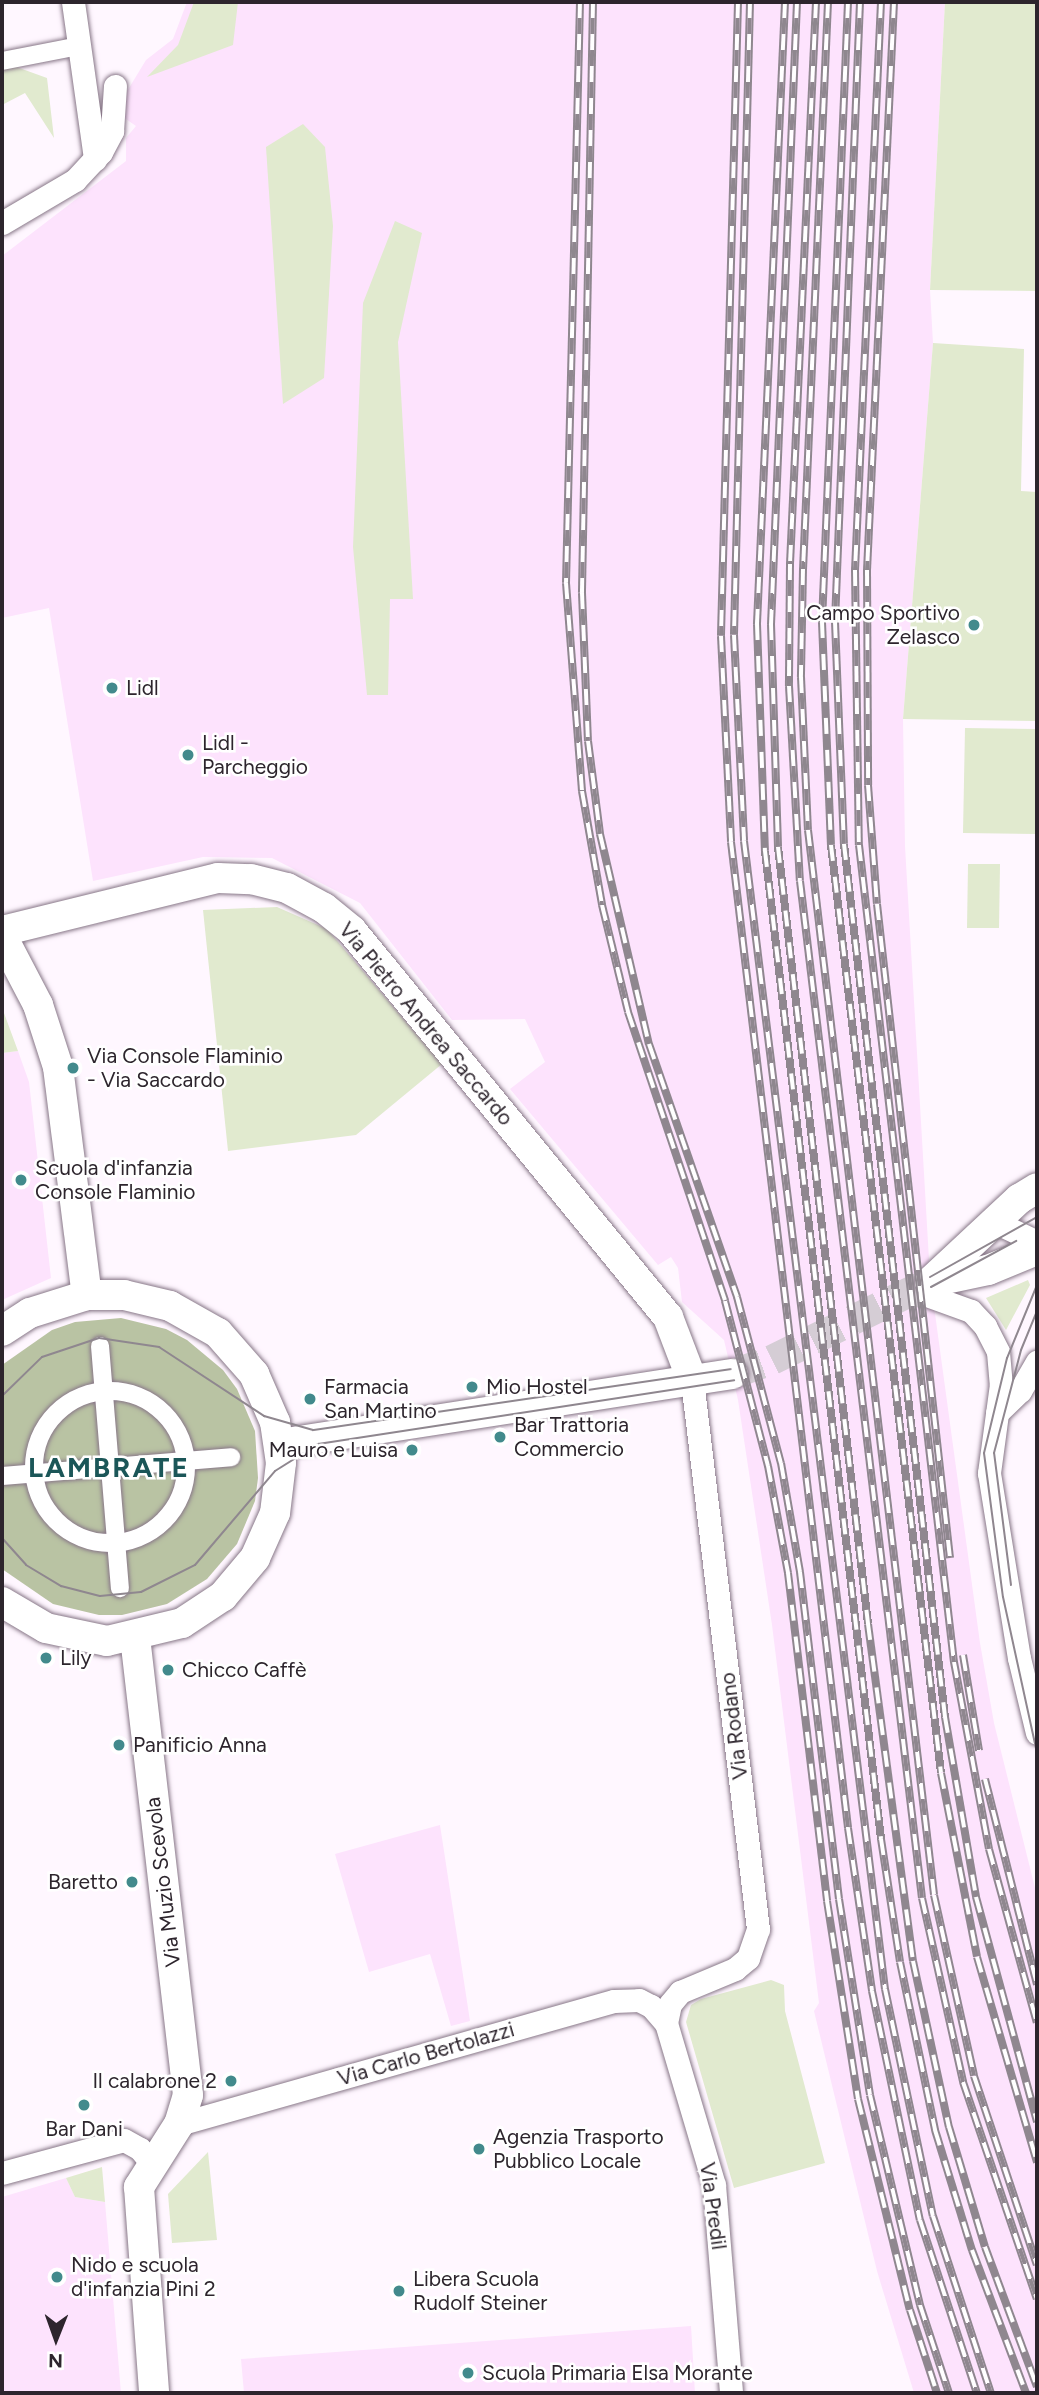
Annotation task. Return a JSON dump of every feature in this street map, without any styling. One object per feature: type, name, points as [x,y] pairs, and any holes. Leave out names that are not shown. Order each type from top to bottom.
[{"type":"street","points":[[73,2],[94,159]]},
{"type":"street","points":[[2,61],[69,48]]},
{"type":"street","points":[[2,223],[75,180],[94,159],[112,131],[115,86]]},
{"type":"street","name":"Via Pietro Andrea Saccardo","points":[[2,933],[218,878],[287,888],[324,908],[352,930],[668,1317],[692,1380]]},
{"type":"street","points":[[2,933],[38,1005],[58,1067],[87,1295]]},
{"type":"street","points":[[1037,1188],[995,1222],[930,1282],[988,1270],[1037,1250]]},
{"type":"street","points":[[995,1222],[1037,1242]]},
{"type":"street","points":[[2,1331],[30,1312],[87,1295],[144,1298],[170,1306],[218,1333],[254,1374],[267,1398],[279,1444],[275,1513],[261,1547],[241,1578],[204,1611],[170,1627],[135,1637],[107,1641],[47,1628],[2,1602]]},
{"type":"street","points":[[932,1297],[971,1311],[992,1336],[1000,1364],[989,1474],[1019,1658],[1037,1733]]},
{"type":"street","points":[[100,1346],[120,1588]]},
{"type":"street","points":[[997,1413],[1020,1391],[1037,1361]]},
{"type":"street","points":[[279,1444],[733,1374]]},
{"type":"street","name":"Via Rodano","points":[[666,2023],[670,2004],[680,1992],[743,1964],[756,1945],[758,1929],[692,1380]]},
{"type":"street","points":[[104,1392],[137,1396],[159,1409],[175,1429],[185,1461],[181,1494],[162,1522],[141,1536],[116,1542],[91,1540],[61,1524],[44,1505],[34,1473],[39,1440],[52,1418],[79,1398],[104,1392]]},
{"type":"street","points":[[2,1476],[231,1457]]},
{"type":"street","name":"Via Muzio Scevola","points":[[135,1637],[188,2095],[179,2124],[139,2186],[154,2393]]},
{"type":"street","name":"Via Carlo Bertolazzi","points":[[179,2124],[614,2001],[639,2000],[651,2006],[666,2023]]},
{"type":"street","name":"Via Predil","points":[[666,2023],[714,2185],[731,2393]]},
{"type":"street","points":[[2,2174],[124,2140],[140,2149],[152,2164]]},
{"type":"shaded area","points":[[187,2],[945,2],[930,290],[933,343],[903,719],[905,846],[930,1277],[980,1643],[994,1723],[1037,1896],[1037,2393],[914,2393],[877,2271],[814,2011],[819,2003],[772,1625],[738,1400],[724,1340],[682,1302],[678,1268],[671,1257],[658,1265],[510,1089],[545,1062],[525,1019],[452,1020],[360,903],[272,858],[203,857],[93,881],[49,608],[2,618],[2,256],[126,161],[126,138],[136,126],[120,115],[126,93],[146,60],[173,39]]},
{"type":"shaded area","name":"Scuola d'infanzia Console Flaminio","points":[[18,1051],[29,1082],[51,1278],[2,1300],[2,1053]]},
{"type":"shaded area","points":[[440,1825],[470,2021],[451,2026],[430,1954],[369,1972],[335,1854]]},
{"type":"shaded area","name":"Nido e scuola d'infanzia Pini 2","points":[[66,2178],[75,2197],[105,2202],[121,2393],[2,2393],[2,2197]]},
{"type":"shaded area","name":"Scuola Primaria Elsa Morante","points":[[691,2326],[695,2393],[244,2393],[241,2359]]},
{"type":"green space","points":[[194,2],[238,2],[233,45],[147,77],[178,45]]},
{"type":"green space","points":[[945,2],[1037,2],[1037,291],[930,290]]},
{"type":"green space","points":[[11,65],[47,78],[54,138],[25,93],[2,105],[2,69]]},
{"type":"green space","points":[[303,124],[325,147],[333,226],[324,378],[283,404],[266,147]]},
{"type":"green space","points":[[395,221],[422,233],[398,342],[413,599],[390,599],[388,695],[367,695],[353,547],[363,303]]},
{"type":"green space","points":[[933,343],[1024,349],[1021,491],[1037,492],[1037,721],[903,719]]},
{"type":"green space","points":[[965,728],[1037,729],[1037,834],[963,833]]},
{"type":"green space","points":[[968,864],[1000,864],[999,928],[967,928]]},
{"type":"green space","points":[[277,907],[327,929],[442,1064],[356,1135],[228,1151],[203,910]]},
{"type":"green space","points":[[2,1007],[4,1013],[18,1051],[2,1053]]},
{"type":"green space","points":[[1028,1280],[1030,1285],[1006,1330],[986,1298]]},
{"type":"green space","points":[[121,1318],[166,1329],[187,1340],[223,1370],[237,1389],[255,1431],[258,1478],[255,1501],[237,1544],[207,1579],[167,1604],[122,1615],[99,1615],[53,1604],[2,1569],[2,1365],[52,1330],[75,1322]]},
{"type":"green space","points":[[771,1980],[784,1985],[785,2011],[825,2163],[734,2188],[686,2022],[691,2005],[701,1999]]},
{"type":"green space","points":[[208,2152],[217,2240],[172,2243],[168,2194]]},
{"type":"green space","points":[[102,2167],[105,2202],[75,2197],[66,2178]]},
{"type":"tunnel","points":[[733,1374],[772,1360],[930,1282]]},
{"type":"tunnel","points":[[907,1294],[932,1297]]},
{"type":"tram line","points":[[930,1277],[1037,1217]]},
{"type":"tram line","points":[[931,1287],[1016,1241]]},
{"type":"tram line","points":[[1037,1285],[1007,1358],[984,1453],[1003,1597],[1037,1753]]},
{"type":"tram line","points":[[1011,1585],[994,1453],[1021,1350],[1037,1311]]},
{"type":"tram line","points":[[2,1396],[42,1357],[99,1338],[159,1347],[264,1416],[313,1430],[731,1369]]},
{"type":"tram line","points":[[2,1538],[26,1565],[61,1586],[100,1596],[141,1592],[195,1565],[275,1471],[318,1444],[734,1380]]},
{"type":"railway","points":[[580,2],[566,583],[582,791],[602,905],[628,1012],[725,1301],[768,1466],[788,1573],[827,1901],[858,2099],[910,2310],[937,2393]]},
{"type":"railway","points":[[593,2],[582,593],[588,741],[600,834],[649,1044],[737,1297],[781,1463],[800,1572],[839,1899],[870,2095],[920,2305],[949,2393]]},
{"type":"railway","points":[[738,2],[721,636],[731,842],[848,1828],[872,1991],[920,2220],[977,2393]]},
{"type":"railway","points":[[750,2],[734,635],[744,841],[885,1989],[933,2216],[991,2393]]},
{"type":"railway","points":[[785,2],[757,624],[765,851],[881,1839],[900,1962],[935,2130],[972,2250],[1026,2393]]},
{"type":"railway","points":[[797,2],[771,624],[778,847],[868,1624],[913,1961],[949,2127],[985,2247],[1037,2387]]},
{"type":"railway","points":[[816,2],[790,564],[789,686],[800,881],[922,1898],[963,2082],[1037,2299]]},
{"type":"railway","points":[[828,2],[803,569],[801,677],[808,830],[934,1895],[974,2076],[1037,2265]]},
{"type":"railway","points":[[848,2],[822,622],[831,845],[941,1773],[977,1957],[1037,2162]]},
{"type":"railway","points":[[860,2],[835,622],[844,844],[945,1717],[976,1897],[1037,2122]]},
{"type":"railway","points":[[881,2],[855,570],[859,845],[954,1662],[989,1849],[1037,2023]]},
{"type":"railway","points":[[894,2],[867,570],[868,785],[877,904],[950,1558]]},
{"type":"railway","points":[[963,1655],[979,1751]]},
{"type":"railway","points":[[985,1779],[1037,1985]]},
{"type":"place","name":"Campo Sportivo Zelasco","points":[[974,625]]},
{"type":"place","name":"Lidl","points":[[112,688]]},
{"type":"place","name":"Lidl - Parcheggio","points":[[188,755]]},
{"type":"place","name":"Via Console Flaminio - Via Saccardo","points":[[73,1068]]},
{"type":"place","name":"Scuola d'infanzia Console Flaminio","points":[[21,1180]]},
{"type":"place","name":"Mio Hostel","points":[[472,1387]]},
{"type":"place","name":"Farmacia San Martino","points":[[310,1399]]},
{"type":"place","name":"Bar Trattoria Commercio","points":[[500,1437]]},
{"type":"place","name":"Mauro e Luisa","points":[[412,1450]]},
{"type":"place","name":"Lily","points":[[46,1658]]},
{"type":"place","name":"Chicco Caffè","points":[[168,1670]]},
{"type":"place","name":"Panificio Anna","points":[[119,1745]]},
{"type":"place","name":"Baretto","points":[[132,1882]]},
{"type":"place","name":"Il calabrone 2","points":[[231,2081]]},
{"type":"place","name":"Bar Dani","points":[[84,2105]]},
{"type":"place","name":"Agenzia Trasporto Pubblico Locale","points":[[479,2149]]},
{"type":"place","name":"Nido e scuola d'infanzia Pini 2","points":[[57,2277]]},
{"type":"place","name":"Libera Scuola Rudolf Steiner","points":[[399,2291]]},
{"type":"place","name":"Scuola Primaria Elsa Morante","points":[[468,2373]]},
{"type":"district","name":"LAMBRATE","points":[[109,1467]]}]
